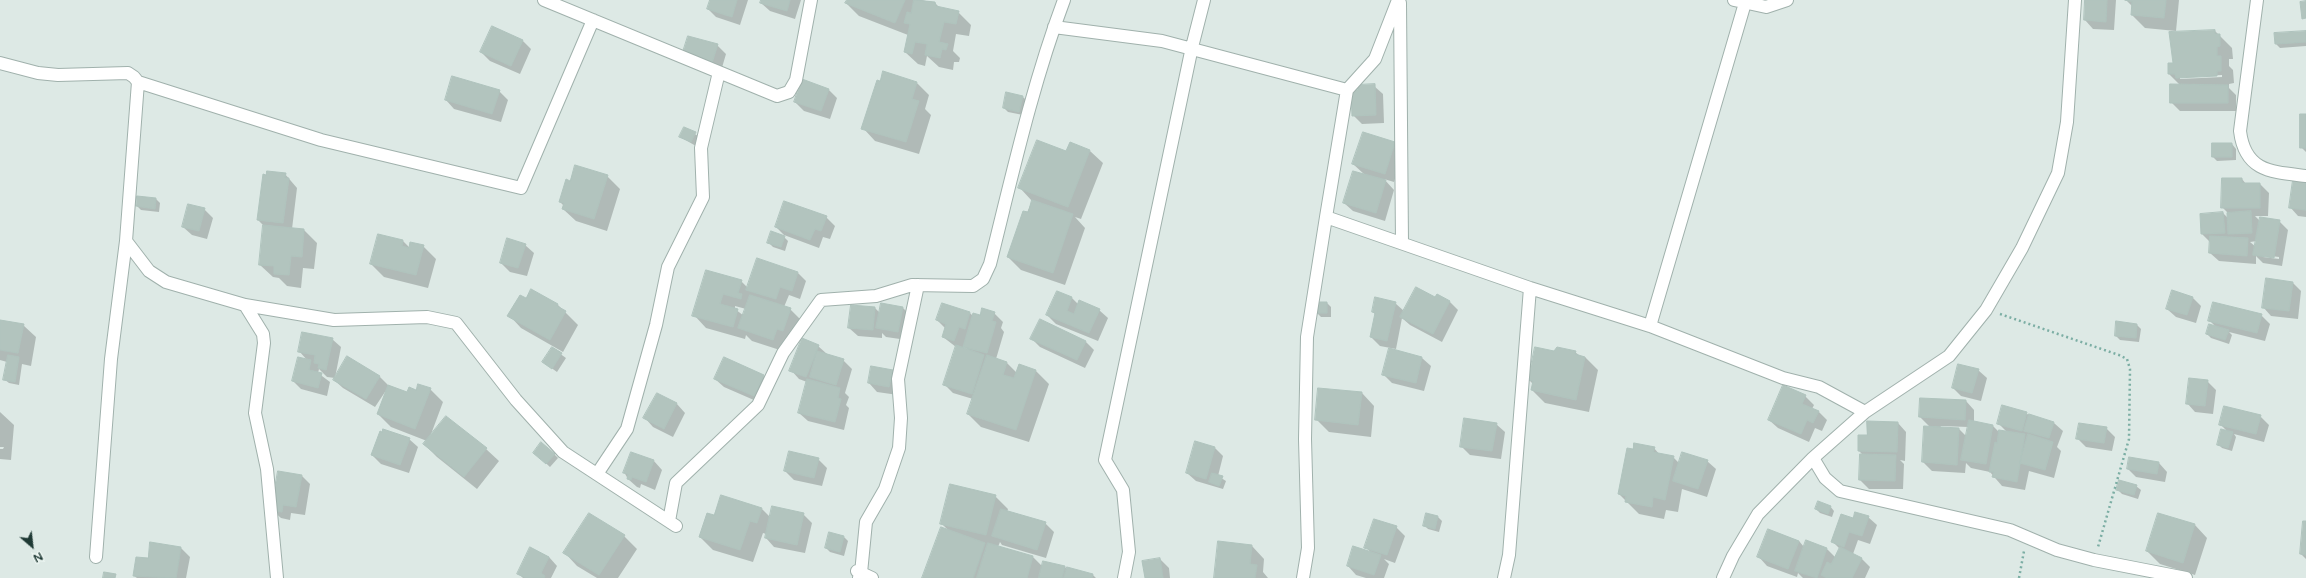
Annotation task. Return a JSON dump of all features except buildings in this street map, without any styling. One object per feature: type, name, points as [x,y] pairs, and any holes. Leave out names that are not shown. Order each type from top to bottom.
[{"type":"street","points":[[544,0],[776,96],[789,92],[796,80],[811,0]]},
{"type":"street","points":[[126,241],[157,277],[166,282],[245,305],[334,320],[427,317],[456,323],[516,400],[563,452],[673,524],[676,483],[758,404],[783,353],[821,300],[876,296],[912,285],[973,286],[983,278],[990,264],[1021,141],[1054,27],[1064,0]]},
{"type":"street","points":[[1124,578],[1129,552],[1123,490],[1105,460],[1192,47],[1204,0]]},
{"type":"street","points":[[1303,578],[1308,548],[1305,439],[1307,337],[1347,90],[1376,59],[1399,0]]},
{"type":"street","points":[[1399,0],[1402,244]]},
{"type":"street","points":[[1650,326],[1740,2],[1766,7],[1787,0]]},
{"type":"street","points":[[1723,578],[1733,556],[1758,514],[1813,458],[1865,412],[1949,356],[1986,310],[2022,248],[2058,173],[2067,122],[2074,0]]},
{"type":"street","points":[[2257,0],[2240,131],[2242,144],[2247,156],[2255,164],[2275,172],[2306,176]]},
{"type":"street","points":[[138,82],[321,140],[521,188],[593,20]]},
{"type":"street","points":[[1054,27],[1162,40],[1347,90]]},
{"type":"street","points":[[0,63],[51,74],[128,73],[134,76],[138,82],[126,241],[110,359],[96,557]]},
{"type":"street","points":[[597,474],[627,429],[656,325],[668,267],[703,197],[701,148],[719,72]]},
{"type":"street","points":[[1326,217],[1530,288],[1650,326],[1783,378],[1819,387],[1865,412]]},
{"type":"street","points":[[862,575],[866,522],[885,489],[900,448],[901,418],[898,379],[918,285]]},
{"type":"street","points":[[1504,578],[1509,555],[1530,288]]},
{"type":"street","points":[[245,305],[263,334],[264,344],[255,413],[267,469],[277,578]]},
{"type":"street","points":[[1813,458],[1824,478],[1840,491],[2010,530],[2057,550],[2094,560],[2186,578]]},
{"type":"path","points":[[1986,310],[2119,355],[2126,359],[2130,376],[2129,439],[2094,560]]},
{"type":"path","points":[[2019,578],[2027,537]]}]
